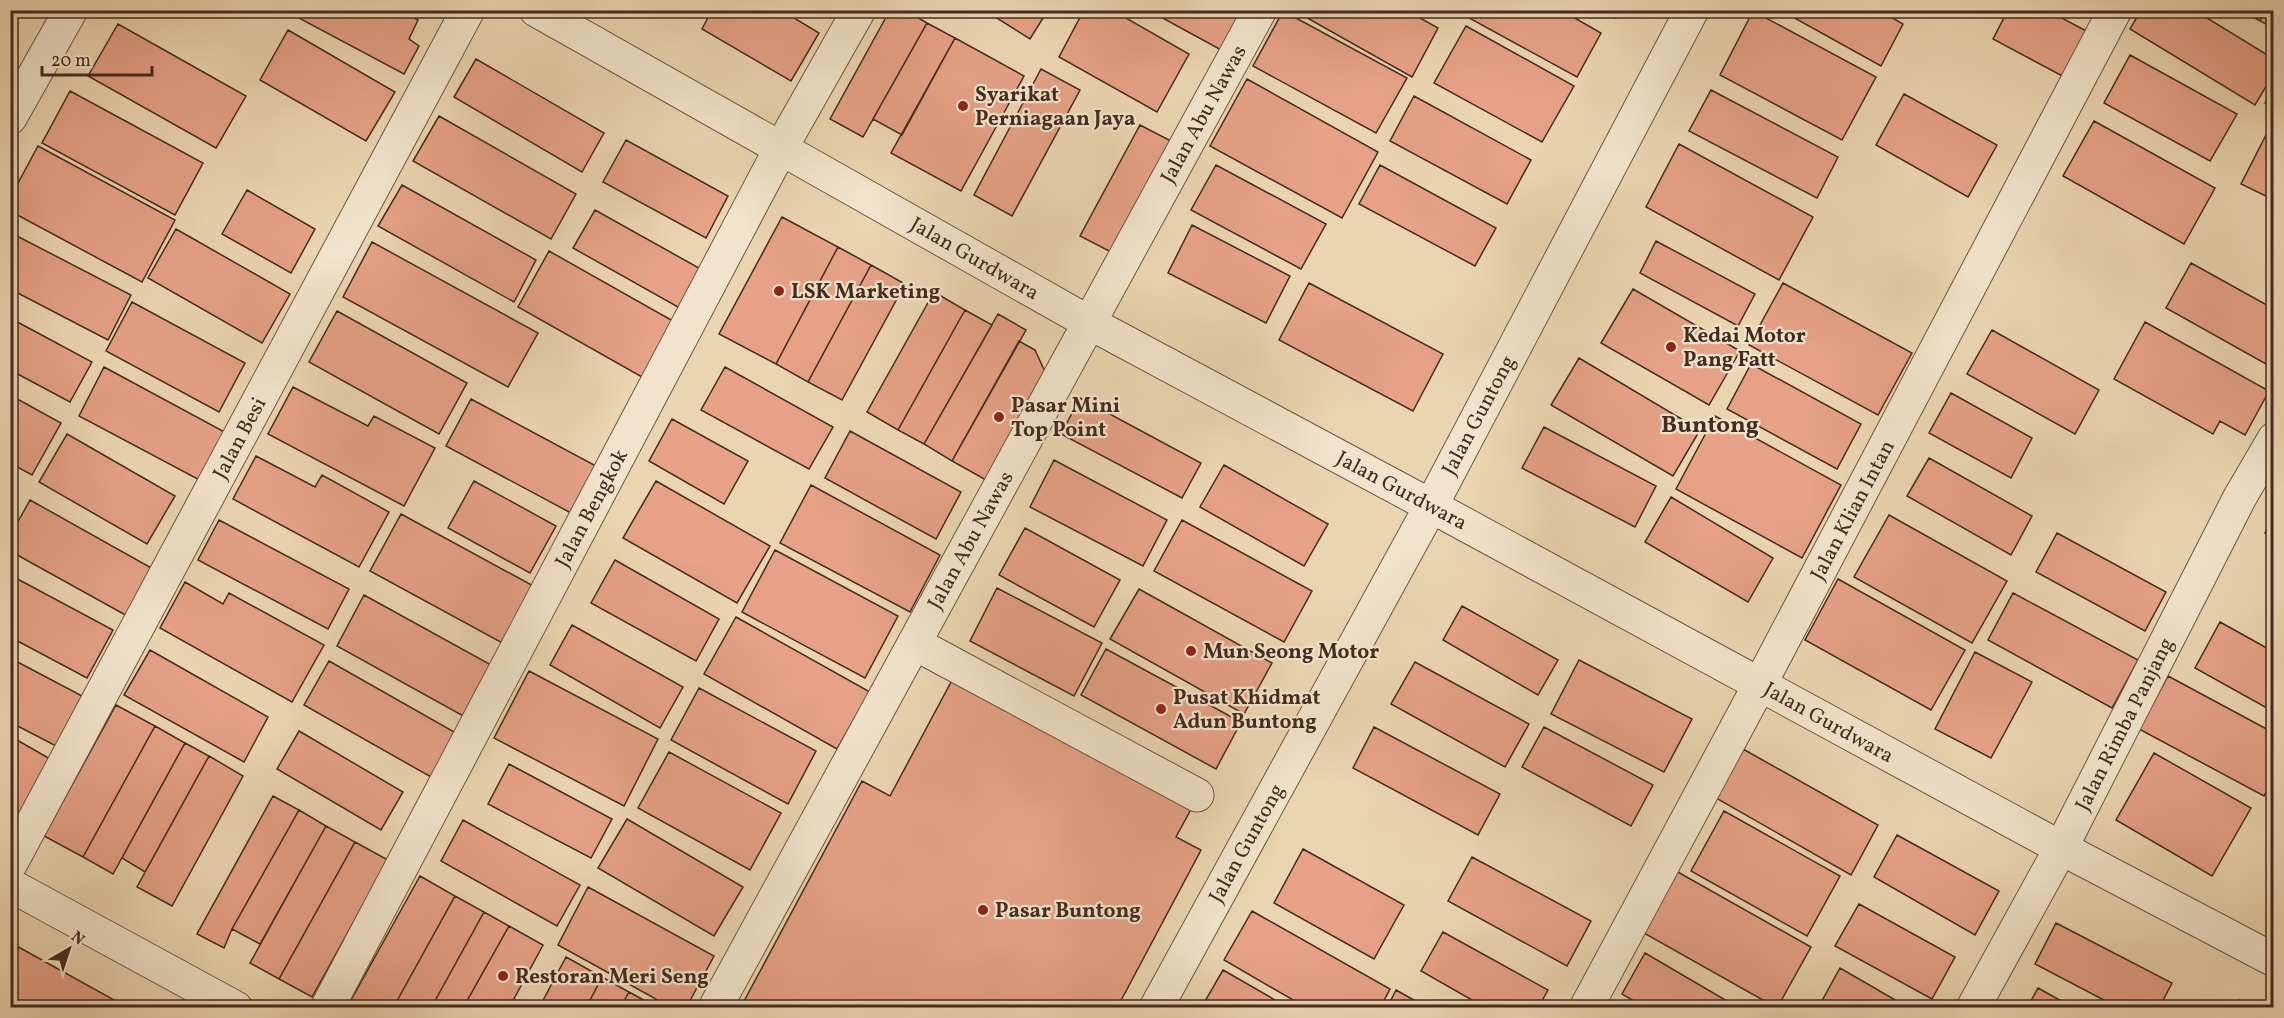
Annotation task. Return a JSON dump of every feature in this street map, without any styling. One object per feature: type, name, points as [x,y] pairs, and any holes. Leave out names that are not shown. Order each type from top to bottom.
[{"type":"street","points":[[10,118],[71,10]]},
{"type":"street","name":"Jalan Besi","points":[[10,865],[468,10]]},
{"type":"street","name":"Jalan Gurdwara","points":[[536,10],[1088,322],[2061,848],[2274,960]]},
{"type":"street","name":"Jalan Bengkok","points":[[327,1008],[781,148],[859,10]]},
{"type":"street","name":"Jalan Abu Nawas","points":[[716,1008],[1260,10]]},
{"type":"street","name":"Jalan Guntong","points":[[1156,1008],[1431,506],[1692,10]]},
{"type":"street","name":"Jalan Klian Intan","points":[[1586,1008],[1760,684],[2115,10]]},
{"type":"street","name":"Jalan Rimba Panjang","points":[[1973,1008],[2061,848],[2240,498],[2274,439]]},
{"type":"street","points":[[914,643],[1197,795]]},
{"type":"street","points":[[10,885],[236,1008]]},
{"type":"building","points":[[297,10],[400,10],[418,20],[409,39],[419,46],[404,74],[295,16]]},
{"type":"building","points":[[712,10],[781,10],[819,33],[791,81],[702,29]]},
{"type":"building","points":[[890,10],[905,10],[927,23],[863,137],[830,119]]},
{"type":"building","points":[[984,10],[1048,10],[1030,39]]},
{"type":"building","points":[[1084,10],[1112,10],[1189,54],[1157,112],[1059,57]]},
{"type":"building","points":[[1148,10],[1244,10],[1223,51]]},
{"type":"building","points":[[1293,10],[1406,10],[1438,28],[1412,77]]},
{"type":"building","points":[[1461,10],[1561,10],[1601,33],[1577,77],[1460,13]]},
{"type":"building","points":[[1602,10],[1619,10],[1615,18]]},
{"type":"building","points":[[1780,10],[1879,10],[1903,24],[1881,66]]},
{"type":"building","points":[[2008,10],[2047,10],[2092,34],[2068,79],[1993,39]]},
{"type":"building","points":[[2141,10],[2194,10],[2274,59],[2274,73],[2255,105],[2130,29]]},
{"type":"building","points":[[2241,10],[2266,10],[2260,21]]},
{"type":"building","points":[[2266,10],[2274,10],[2274,28],[2260,21]]},
{"type":"building","points":[[1283,11],[1407,78],[1376,133],[1253,66]]},
{"type":"building","points":[[1753,11],[1876,77],[1842,140],[1720,75]]},
{"type":"building","points":[[927,23],[955,38],[902,135],[873,119]]},
{"type":"building","points":[[118,24],[246,96],[216,148],[88,76]]},
{"type":"building","points":[[1466,26],[1574,86],[1542,142],[1434,83]]},
{"type":"building","points":[[288,30],[395,92],[366,141],[260,80]]},
{"type":"building","name":"Syarikat Perniagaan Jaya","points":[[955,38],[1024,76],[961,191],[891,153]]},
{"type":"building","points":[[2130,55],[2237,114],[2210,161],[2104,103]]},
{"type":"building","points":[[476,59],[604,133],[582,172],[454,97]]},
{"type":"building","points":[[1041,69],[1080,90],[1012,216],[974,195]]},
{"type":"building","points":[[1247,79],[1378,152],[1342,218],[1210,146]]},
{"type":"building","points":[[2274,88],[2274,108],[2265,103]]},
{"type":"building","points":[[1711,90],[1838,157],[1817,198],[1689,131]]},
{"type":"building","points":[[70,91],[203,163],[175,215],[42,143]]},
{"type":"building","points":[[1904,94],[1997,145],[1968,197],[1876,145]]},
{"type":"building","points":[[1414,96],[1531,160],[1507,204],[1390,141]]},
{"type":"building","points":[[439,116],[576,194],[551,239],[413,161]]},
{"type":"building","points":[[2094,121],[2215,188],[2184,244],[2063,176]]},
{"type":"building","points":[[1140,125],[1171,141],[1111,252],[1080,236]]},
{"type":"building","points":[[2266,135],[2274,139],[2274,200],[2241,184]]},
{"type":"building","points":[[626,140],[728,196],[706,238],[603,182]]},
{"type":"building","points":[[1679,144],[1813,217],[1779,280],[1646,207]]},
{"type":"building","points":[[38,146],[175,220],[142,282],[10,211],[10,198]]},
{"type":"building","points":[[1216,165],[1326,224],[1301,269],[1191,210]]},
{"type":"building","points":[[1380,165],[1496,228],[1475,266],[1359,204]]},
{"type":"building","points":[[402,185],[536,260],[514,302],[378,226]]},
{"type":"building","points":[[247,190],[315,229],[291,273],[222,234]]},
{"type":"building","points":[[595,210],[706,272],[685,311],[573,248]]},
{"type":"building","name":"LSK Marketing","points":[[782,217],[838,247],[776,364],[719,334]]},
{"type":"building","points":[[1192,225],[1290,276],[1266,323],[1168,273]]},
{"type":"building","points":[[176,229],[290,294],[262,343],[148,278]]},
{"type":"building","points":[[15,235],[131,295],[108,340],[10,289],[10,244]]},
{"type":"building","points":[[1656,241],[1755,294],[1738,326],[1640,273]]},
{"type":"building","points":[[372,242],[538,333],[508,387],[343,297]]},
{"type":"building","points":[[838,247],[871,265],[808,382],[776,364]]},
{"type":"building","points":[[549,251],[673,321],[642,377],[518,307]]},
{"type":"building","points":[[2191,263],[2274,309],[2274,351],[2266,364],[2166,308]]},
{"type":"building","points":[[871,265],[905,284],[842,400],[808,382]]},
{"type":"building","points":[[1309,283],[1443,354],[1413,411],[1279,340]]},
{"type":"building","points":[[1783,283],[1912,353],[1878,415],[1749,345]]},
{"type":"building","name":"Kedai Motor Pang Fatt","points":[[1633,289],[1740,351],[1709,405],[1601,343]]},
{"type":"building","points":[[934,292],[965,310],[898,430],[867,412]]},
{"type":"building","points":[[132,302],[245,363],[219,412],[106,351]]},
{"type":"building","points":[[965,310],[992,325],[924,444],[898,430]]},
{"type":"building","points":[[337,311],[467,383],[439,434],[309,362]]},
{"type":"building","points":[[998,314],[1026,330],[952,461],[924,444]]},
{"type":"building","points":[[10,318],[92,362],[70,402],[10,370]]},
{"type":"building","points":[[2145,322],[2269,391],[2245,435],[2220,421],[2213,434],[2114,379]]},
{"type":"building","points":[[1992,330],[2099,390],[2075,434],[1967,374]]},
{"type":"building","name":"Pasar Mini Top Point","points":[[1019,341],[1035,350],[1046,374],[986,480],[952,461]]},
{"type":"building","points":[[1579,358],[1700,430],[1673,476],[1551,405]]},
{"type":"building","points":[[1751,364],[1861,424],[1837,469],[1727,409]]},
{"type":"building","points":[[104,367],[232,436],[207,484],[79,416]]},
{"type":"building","points":[[725,367],[833,427],[809,469],[701,410]]},
{"type":"building","points":[[293,387],[368,426],[374,416],[435,448],[404,506],[268,434]]},
{"type":"building","points":[[1951,393],[2032,438],[2011,478],[1929,433]]},
{"type":"building","points":[[10,395],[61,423],[32,475],[10,463]]},
{"type":"building","points":[[1080,398],[1201,463],[1182,498],[1061,434]]},
{"type":"building","points":[[471,399],[596,466],[571,513],[446,446]]},
{"type":"building","points":[[1715,416],[1841,485],[1802,558],[1676,489]]},
{"type":"building","points":[[672,419],[748,461],[724,504],[649,461]]},
{"type":"building","points":[[1544,427],[1656,486],[1635,527],[1522,468]]},
{"type":"building","points":[[850,431],[961,492],[936,539],[825,478]]},
{"type":"building","points":[[67,434],[175,496],[147,544],[39,482]]},
{"type":"building","points":[[256,456],[315,487],[322,475],[389,512],[359,567],[233,499]]},
{"type":"building","points":[[1929,458],[2032,516],[2011,555],[1907,496]]},
{"type":"building","points":[[1054,460],[1167,520],[1143,566],[1030,507]]},
{"type":"building","points":[[1224,465],[1328,524],[1304,566],[1200,507]]},
{"type":"building","points":[[474,481],[556,526],[530,573],[448,528]]},
{"type":"building","points":[[656,481],[770,546],[737,603],[623,538]]},
{"type":"building","points":[[811,485],[940,555],[910,612],[780,543]]},
{"type":"building","points":[[1671,497],[1773,558],[1748,602],[1645,542]]},
{"type":"building","points":[[30,500],[155,570],[129,617],[10,551],[10,536]]},
{"type":"building","points":[[401,514],[537,588],[506,645],[370,571]]},
{"type":"building","points":[[1889,515],[2007,581],[1972,643],[1854,577]]},
{"type":"building","points":[[2274,518],[2274,537],[2265,533]]},
{"type":"building","points":[[219,520],[349,589],[328,629],[198,560]]},
{"type":"building","points":[[1182,520],[1312,591],[1284,642],[1154,571]]},
{"type":"building","points":[[1025,528],[1120,580],[1094,627],[999,575]]},
{"type":"building","points":[[2057,533],[2166,592],[2145,631],[2036,572]]},
{"type":"building","points":[[775,550],[898,616],[865,678],[742,612]]},
{"type":"building","points":[[615,560],[719,619],[696,661],[591,603]]},
{"type":"building","points":[[10,575],[113,630],[87,678],[10,637]]},
{"type":"building","points":[[1838,579],[1965,650],[1931,710],[1805,640]]},
{"type":"building","points":[[185,582],[223,604],[229,593],[324,645],[292,702],[160,628]]},
{"type":"building","points":[[997,588],[1102,643],[1074,696],[970,641]]},
{"type":"building","name":"Mun Seong Motor","points":[[1139,589],[1272,663],[1244,714],[1110,639]]},
{"type":"building","points":[[2013,593],[2138,660],[2112,708],[1988,640]]},
{"type":"building","points":[[364,595],[493,666],[465,717],[337,646]]},
{"type":"building","points":[[1462,606],[1558,660],[1538,695],[1443,640]]},
{"type":"building","points":[[736,617],[870,692],[837,749],[704,674]]},
{"type":"building","points":[[2220,622],[2274,652],[2274,712],[2195,668]]},
{"type":"building","points":[[572,625],[683,687],[660,728],[550,665]]},
{"type":"building","name":"Pusat Khidmat Adun Buntong","points":[[1106,649],[1241,722],[1216,769],[1081,695]]},
{"type":"building","points":[[150,650],[268,717],[244,762],[124,695]]},
{"type":"building","points":[[1975,652],[2032,682],[1991,758],[1935,729]]},
{"type":"building","points":[[10,658],[84,697],[58,747],[10,722]]},
{"type":"building","points":[[1579,660],[1692,719],[1664,772],[1551,714]]},
{"type":"building","points":[[329,661],[456,733],[431,777],[304,705]]},
{"type":"building","points":[[1415,662],[1529,724],[1505,767],[1391,704]]},
{"type":"building","points":[[529,671],[658,739],[624,806],[494,738]]},
{"type":"building","name":"Pasar Buntong","points":[[957,671],[1196,800],[1176,837],[1201,850],[1117,1008],[752,1008],[743,1003],[862,781],[890,796]]},
{"type":"building","points":[[2168,676],[2274,733],[2274,779],[2264,796],[2139,729]]},
{"type":"building","points":[[699,688],[816,751],[788,804],[671,740]]},
{"type":"building","points":[[116,705],[155,726],[83,857],[44,836]]},
{"type":"building","points":[[155,726],[185,743],[113,874],[83,857]]},
{"type":"building","points":[[1374,727],[1500,794],[1478,835],[1353,768]]},
{"type":"building","points":[[1544,727],[1653,785],[1631,826],[1522,767]]},
{"type":"building","points":[[299,731],[403,792],[381,830],[277,769]]},
{"type":"building","points":[[10,736],[52,760],[10,835]]},
{"type":"building","points":[[185,743],[209,756],[145,872],[122,858]]},
{"type":"building","points":[[1743,749],[1878,825],[1851,875],[1716,798]]},
{"type":"building","points":[[669,752],[781,813],[750,870],[638,808]]},
{"type":"building","points":[[2154,753],[2251,808],[2212,876],[2116,820]]},
{"type":"building","points":[[209,756],[243,776],[172,906],[137,887]]},
{"type":"building","points":[[509,764],[612,819],[591,858],[488,804]]},
{"type":"building","points":[[273,796],[299,810],[232,929],[224,948],[197,934]]},
{"type":"building","points":[[299,810],[326,826],[260,944],[232,929]]},
{"type":"building","points":[[1724,811],[1840,876],[1807,936],[1691,871]]},
{"type":"building","points":[[627,819],[743,887],[714,936],[598,868]]},
{"type":"building","points":[[463,820],[580,885],[557,926],[441,861]]},
{"type":"building","points":[[326,826],[355,842],[279,979],[250,963]]},
{"type":"building","points":[[1897,835],[1999,891],[1975,935],[1874,877]]},
{"type":"building","points":[[355,842],[388,860],[312,997],[279,979]]},
{"type":"building","points":[[1303,849],[1404,905],[1374,959],[1274,903]]},
{"type":"building","points":[[1472,857],[1591,921],[1567,966],[1448,901]]},
{"type":"building","points":[[1676,871],[1811,947],[1777,1008],[1642,932]]},
{"type":"building","points":[[420,876],[455,896],[393,1008],[360,1008],[350,1002]]},
{"type":"building","points":[[588,887],[714,956],[686,1008],[672,1008],[558,945]]},
{"type":"building","points":[[455,896],[484,912],[431,1008],[393,1008]]},
{"type":"building","points":[[1859,904],[1955,957],[1932,999],[1835,946]]},
{"type":"building","points":[[1252,911],[1390,989],[1380,1008],[1307,1008],[1224,960]]},
{"type":"building","points":[[484,912],[509,926],[463,1008],[431,1008]]},
{"type":"building","points":[[2056,923],[2172,983],[2159,1008],[2119,1008],[2035,964]]},
{"type":"building","name":"Restoran Meri Seng","points":[[509,926],[543,945],[509,1008],[463,1008]]},
{"type":"building","points":[[1443,932],[1548,990],[1538,1008],[1486,1008],[1421,971]]},
{"type":"building","points":[[13,944],[125,1006],[124,1008],[10,1008],[10,948]]},
{"type":"building","points":[[1645,953],[1739,1008],[1646,1008],[1622,994]]},
{"type":"building","points":[[566,957],[602,977],[586,1008],[539,1008]]},
{"type":"building","points":[[1840,968],[1909,1008],[1818,1008]]},
{"type":"building","points":[[1223,970],[1289,1008],[1201,1008]]},
{"type":"building","points":[[602,977],[629,992],[620,1008],[586,1008]]},
{"type":"building","points":[[2038,988],[2074,1008],[2027,1008]]},
{"type":"building","points":[[1396,990],[1428,1008],[1387,1008]]},
{"type":"building","points":[[629,992],[658,1008],[620,1008]]},
{"type":"building","points":[[2239,1000],[2252,1008],[2234,1008]]},
{"type":"place","name":"Syarikat Perniagaan Jaya","points":[[963,106]]},
{"type":"place","name":"LSK Marketing","points":[[779,291]]},
{"type":"place","name":"Kedai Motor Pang Fatt","points":[[1671,347]]},
{"type":"place","name":"Pasar Mini Top Point","points":[[999,417]]},
{"type":"place","name":"Mun Seong Motor","points":[[1191,651]]},
{"type":"place","name":"Pusat Khidmat Adun Buntong","points":[[1161,709]]},
{"type":"place","name":"Pasar Buntong","points":[[983,910]]},
{"type":"place","name":"Restoran Meri Seng","points":[[503,976]]},
{"type":"district","name":"Buntong","points":[[1710,424]]}]
